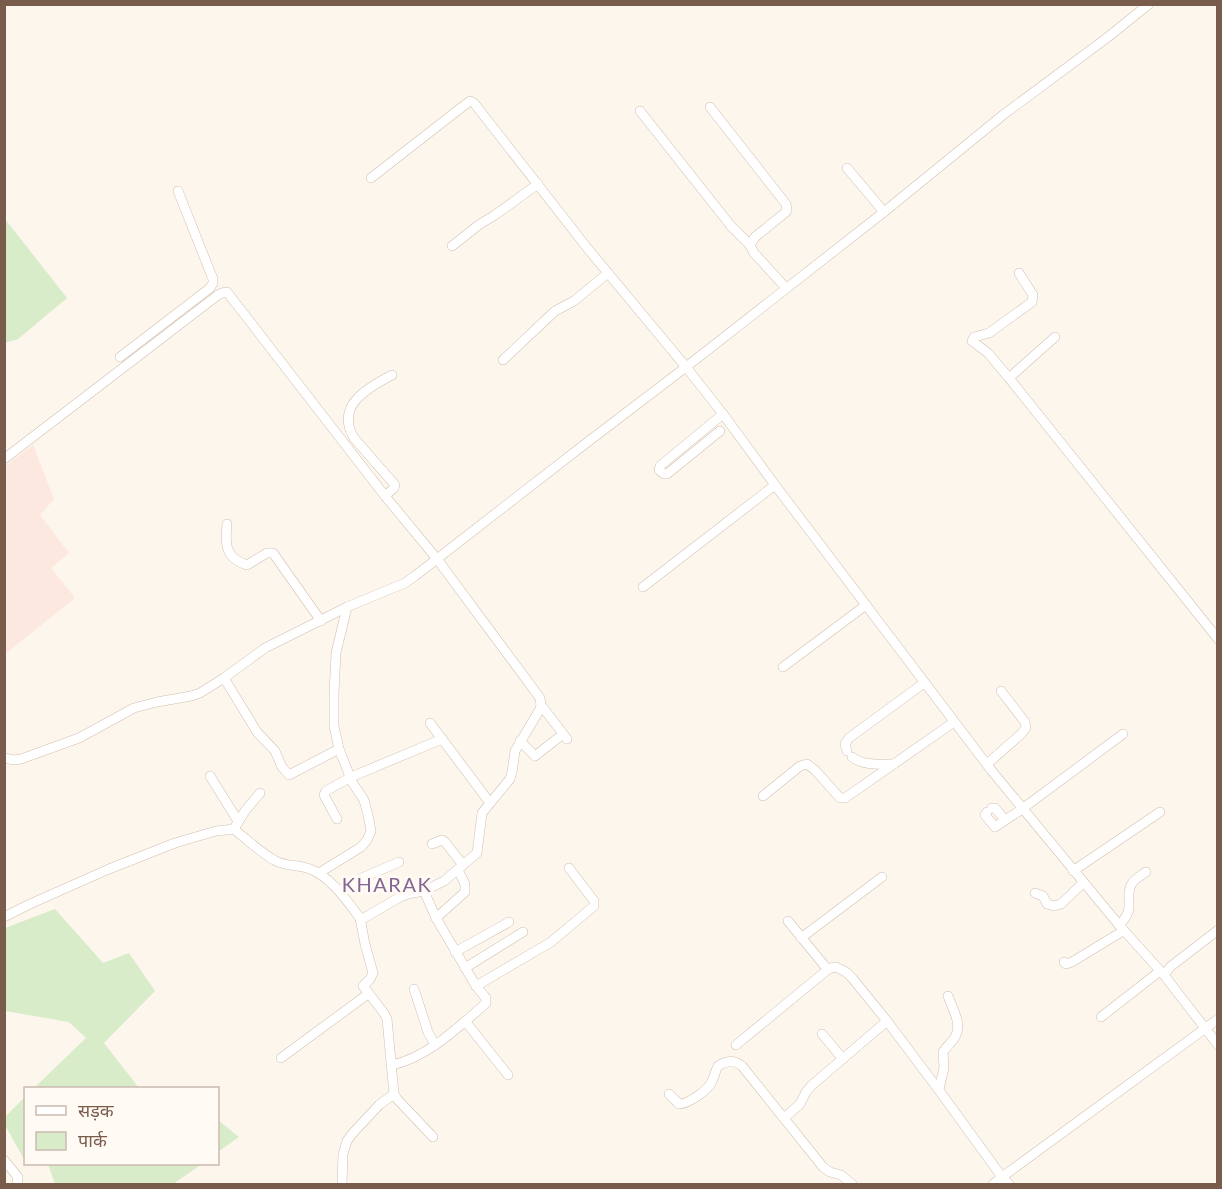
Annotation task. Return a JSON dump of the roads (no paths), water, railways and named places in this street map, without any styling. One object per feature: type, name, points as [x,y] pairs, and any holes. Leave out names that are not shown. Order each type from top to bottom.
[{"type":"street","points":[[4,758],[21,759],[79,738],[134,708],[191,696],[224,678],[265,648],[347,607],[405,583],[686,367],[884,212],[1003,115],[1149,4]]},
{"type":"street","points":[[371,178],[472,101],[723,414],[924,683],[1022,809],[1121,928],[1162,973],[1218,1045]]},
{"type":"street","points":[[710,107],[787,207],[786,212],[755,237],[750,245]]},
{"type":"street","points":[[640,111],[731,226],[786,288]]},
{"type":"street","points":[[847,168],[884,212]]},
{"type":"street","points":[[452,246],[538,184]]},
{"type":"street","points":[[120,357],[210,288],[213,283],[178,191]]},
{"type":"street","points":[[503,360],[555,311],[574,301],[608,273]]},
{"type":"street","points":[[1019,273],[1033,295],[1032,302],[989,333],[972,340],[988,353],[1009,378],[1218,639]]},
{"type":"street","points":[[4,459],[224,292],[244,313],[385,496],[437,559],[532,686],[540,698],[541,705],[563,739],[535,756],[520,741]]},
{"type":"street","points":[[1009,378],[1055,337]]},
{"type":"street","points":[[385,496],[396,487],[354,438],[348,425],[348,418],[358,398],[374,384],[392,375]]},
{"type":"street","points":[[720,431],[668,474],[659,470],[660,466],[723,414]]},
{"type":"street","points":[[643,586],[775,485]]},
{"type":"street","points":[[227,524],[225,541],[233,557],[243,565],[247,565],[273,553],[321,621]]},
{"type":"street","points":[[783,667],[866,605]]},
{"type":"street","points":[[319,873],[361,848],[370,833],[364,801],[356,789],[339,749],[334,726],[336,658],[347,607]]},
{"type":"street","points":[[224,678],[258,732],[275,751],[282,767],[289,775],[339,749]]},
{"type":"street","points":[[894,764],[862,763],[850,754],[845,744],[849,738],[924,683]]},
{"type":"street","points":[[987,764],[1026,728],[1026,724],[1001,691]]},
{"type":"street","points":[[360,918],[367,917],[400,897],[424,891],[444,881],[478,852],[481,816],[510,779],[513,754],[538,714],[541,705]]},
{"type":"street","points":[[763,796],[804,764],[810,766],[840,798],[845,798],[954,722]]},
{"type":"street","points":[[430,723],[490,803]]},
{"type":"street","points":[[990,810],[995,808],[1005,820],[1123,734]]},
{"type":"street","points":[[337,819],[324,793],[351,777],[442,739]]},
{"type":"street","points":[[210,776],[236,825],[273,860],[282,864],[308,868],[319,873],[339,891],[360,918],[364,944],[373,970],[372,977],[363,986],[386,1016],[394,1094],[396,1099],[433,1137]]},
{"type":"street","points":[[4,917],[109,869],[175,843],[236,825],[260,793]]},
{"type":"street","points":[[1073,871],[1160,812]]},
{"type":"street","points":[[432,844],[444,841],[460,868],[465,884],[465,892],[436,918]]},
{"type":"street","points":[[339,891],[399,862]]},
{"type":"street","points":[[476,986],[551,942],[594,906],[594,901],[569,868]]},
{"type":"street","points":[[1064,962],[1066,964],[1072,962],[1121,928],[1128,913],[1131,885],[1146,872]]},
{"type":"street","points":[[801,938],[882,877]]},
{"type":"street","points":[[1035,892],[1044,897],[1047,904],[1057,906],[1083,883]]},
{"type":"street","points":[[392,1065],[411,1060],[424,1053],[486,1003],[486,998],[476,986],[436,918],[424,891]]},
{"type":"street","points":[[788,921],[828,970]]},
{"type":"street","points":[[455,952],[509,922]]},
{"type":"street","points":[[1101,1017],[1218,930]]},
{"type":"street","points":[[465,968],[523,932]]},
{"type":"street","points":[[736,1045],[828,970],[836,967],[846,972],[939,1089],[1005,1181]]},
{"type":"street","points":[[414,990],[428,1032],[435,1045]]},
{"type":"street","points":[[281,1058],[368,994]]},
{"type":"street","points":[[939,1089],[944,1068],[943,1052],[955,1038],[958,1027],[958,1021],[948,996]]},
{"type":"street","points":[[993,1185],[1005,1181],[1218,1019]]},
{"type":"street","points":[[465,1021],[508,1075]]},
{"type":"street","points":[[784,1118],[801,1103],[808,1089],[887,1021]]},
{"type":"street","points":[[822,1034],[843,1059]]},
{"type":"street","points":[[669,1094],[679,1104],[684,1104],[709,1086],[718,1066],[729,1061],[735,1062],[742,1066],[823,1167],[841,1175],[852,1185]]},
{"type":"street","points":[[342,1185],[343,1154],[351,1134],[379,1105],[394,1094]]},
{"type":"street","points":[[4,1160],[18,1177],[16,1185]]},
{"type":"district","name":"KHARAK","points":[[387,885]]}]
